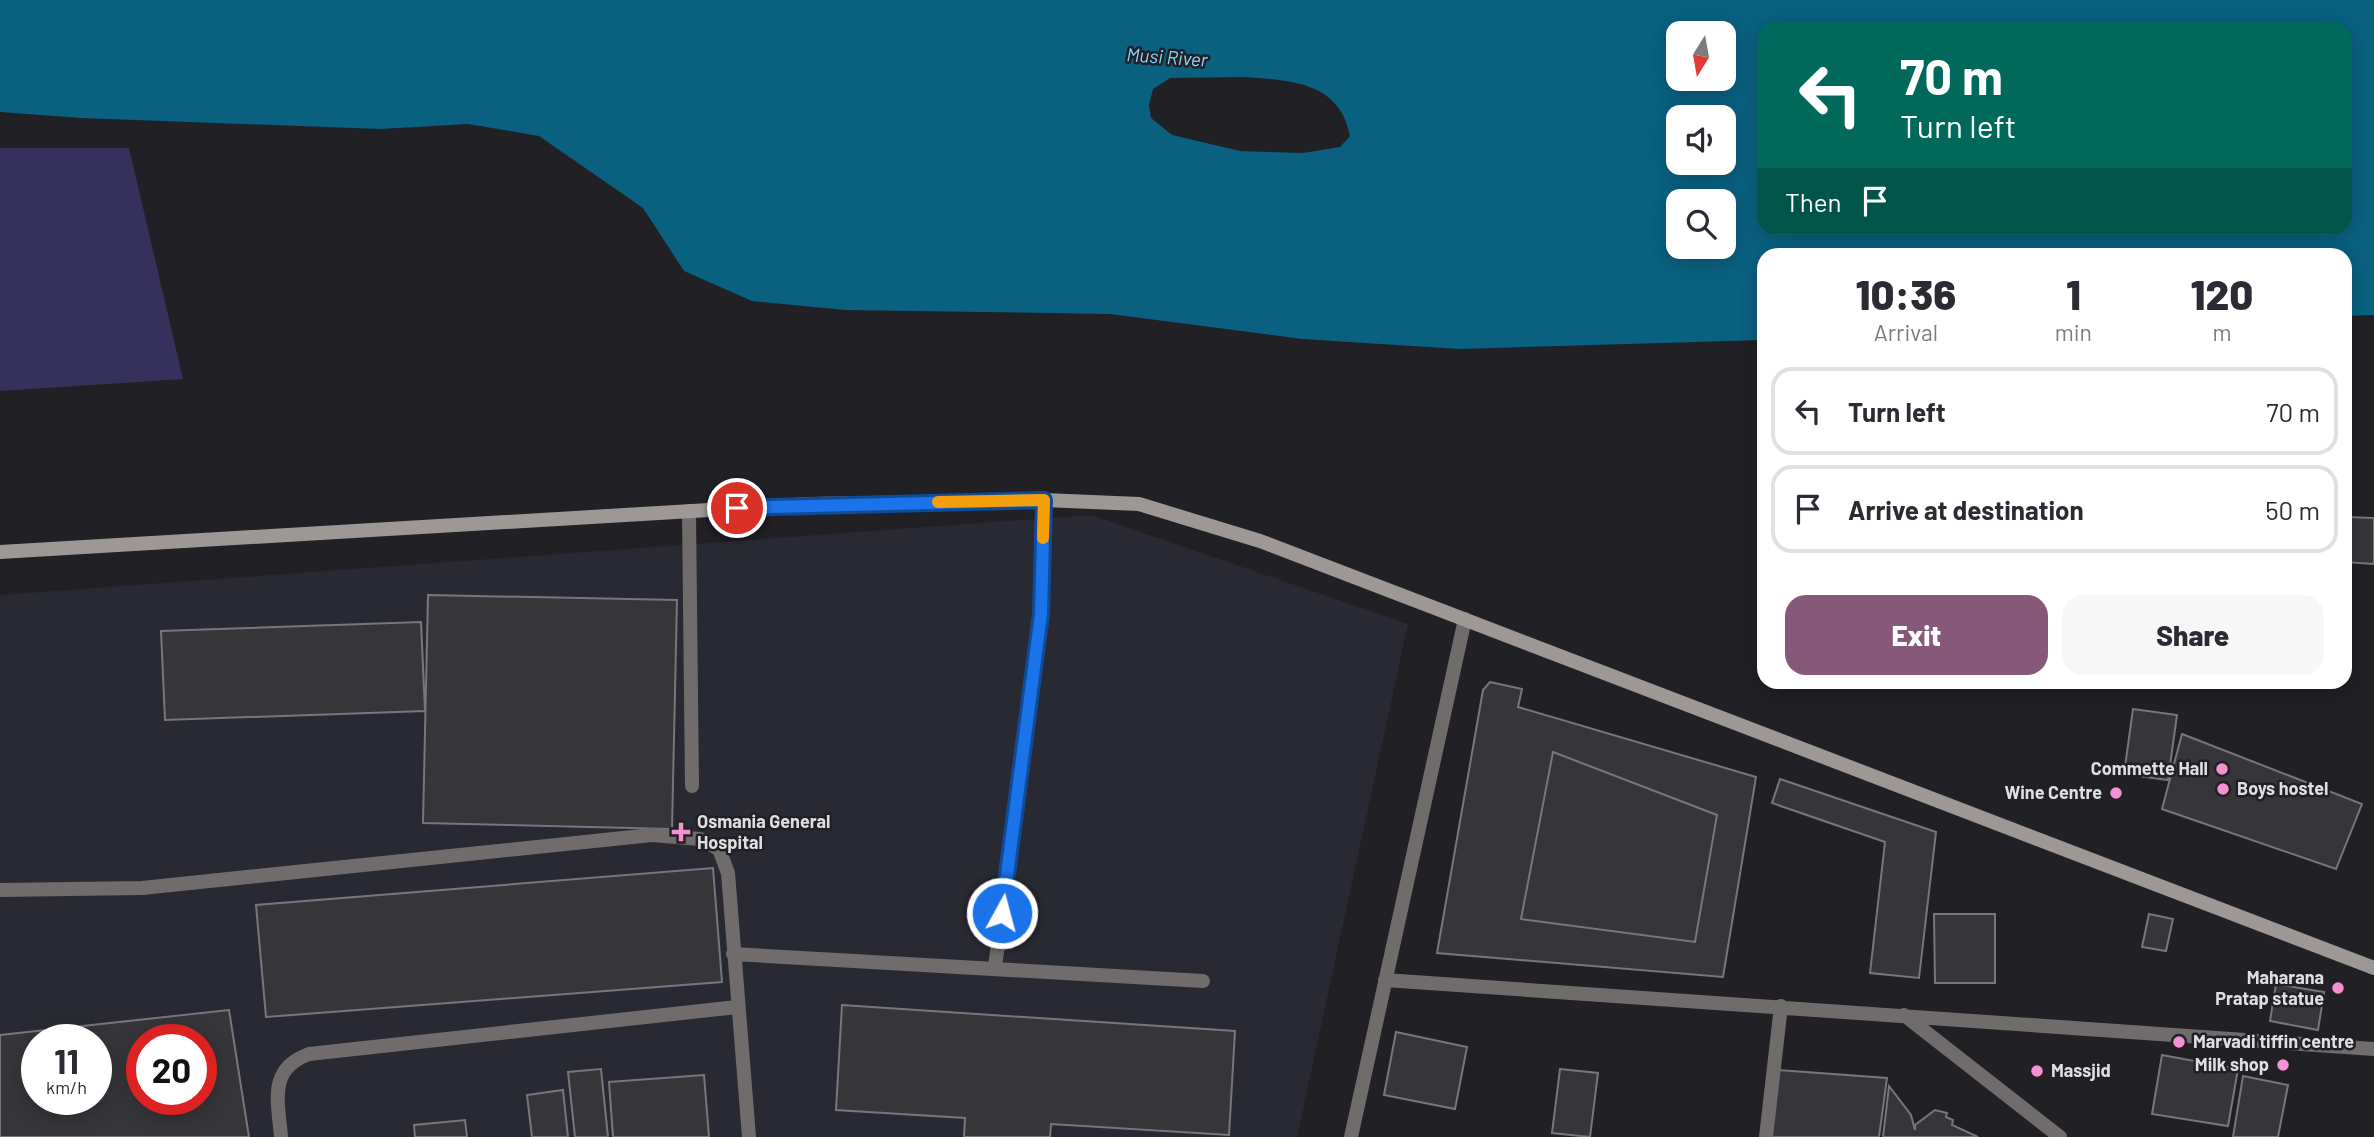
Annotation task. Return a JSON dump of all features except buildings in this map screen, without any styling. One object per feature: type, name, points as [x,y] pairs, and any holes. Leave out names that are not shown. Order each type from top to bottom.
[{"type":"main road","points":[[0,552],[810,504],[1044,500],[1139,504],[1260,541],[2374,968]]},
{"type":"street","points":[[995,967],[1041,614],[1044,500]]},
{"type":"street","points":[[689,511],[692,786]]},
{"type":"street","points":[[1351,1137],[1465,619]]},
{"type":"street","points":[[0,890],[142,888],[652,835],[700,839],[719,849],[728,873],[749,1137]]},
{"type":"street","points":[[733,954],[1203,981]]},
{"type":"street","points":[[1385,980],[1903,1014],[2374,1049]]},
{"type":"street","points":[[1766,1137],[1781,1006]]},
{"type":"street","points":[[281,1137],[278,1104],[280,1076],[291,1060],[309,1054],[737,1007]]},
{"type":"street","points":[[1903,1014],[2060,1137]]},
{"type":"shaded area","points":[[0,148],[129,148],[183,379],[0,391]]},
{"type":"shaded area","name":"Osmania General Hospital","points":[[1091,515],[1408,624],[1297,1137],[0,1137],[0,595]]},
{"type":"water","name":"Musi River","points":[[0,0],[2374,0],[2374,315],[2352,316],[2352,248],[1757,248],[1757,340],[1460,349],[1302,339],[1110,314],[845,310],[752,301],[684,271],[643,208],[539,136],[468,124],[380,129],[81,118],[0,112]],"holes":[[[1243,77],[1278,80],[1310,87],[1336,104],[1350,136],[1340,147],[1303,153],[1240,151],[1172,135],[1151,118],[1149,105],[1153,89],[1170,78]]]},
{"type":"slow traffic","points":[[938,502],[1044,500],[1043,538]]},
{"type":"place","name":"Commette Hall","points":[[2222,769]]},
{"type":"place","name":"Boys hostel","points":[[2223,789]]},
{"type":"place","name":"Wine Centre","points":[[2116,793]]},
{"type":"place","name":"Osmania General Hospital","points":[[681,832]]},
{"type":"place","name":"Maharana Pratap statue","points":[[2338,988]]},
{"type":"place","name":"Marvadi tiffin centre","points":[[2179,1042]]},
{"type":"place","name":"Milk shop","points":[[2283,1065]]},
{"type":"place","name":"Massjid","points":[[2037,1071]]},
{"type":"route","points":[[737,508],[1044,500],[1041,614],[1002,913]]}]
